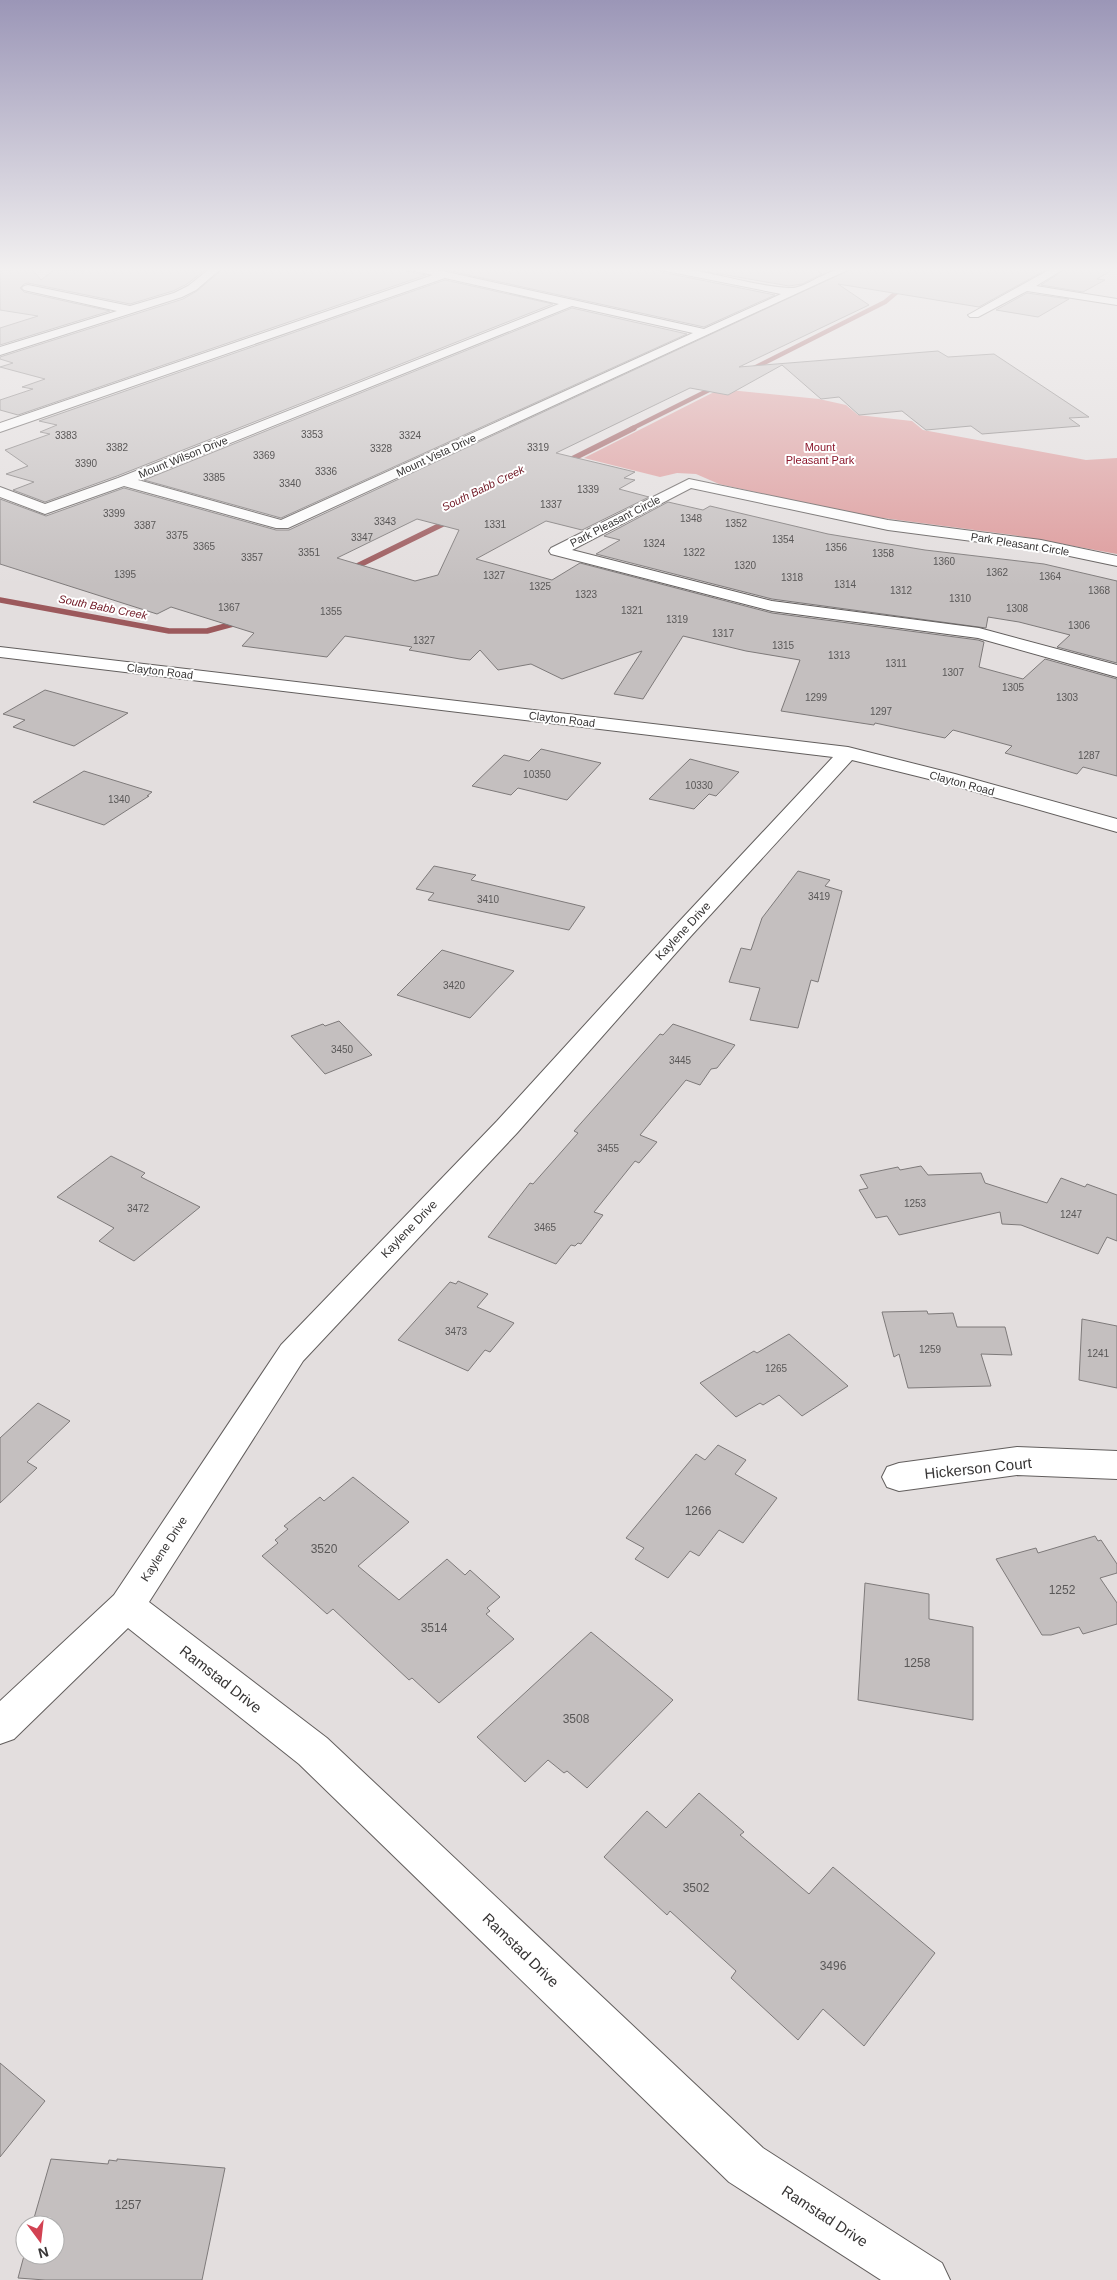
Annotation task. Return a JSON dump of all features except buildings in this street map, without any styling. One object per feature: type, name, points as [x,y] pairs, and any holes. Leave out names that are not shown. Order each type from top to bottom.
[{"type":"street","points":[[0,428],[158,373]]},
{"type":"street","name":"Mount Wilson Drive","points":[[0,492],[45,509],[123,481],[393,373]]},
{"type":"street","name":"Mount Vista Drive","points":[[123,481],[282,525],[613,373]]},
{"type":"street","name":"Park Pleasant Circle","points":[[1117,561],[1042,545],[888,526],[688,483],[557,551],[772,606],[979,633],[1117,671]]},
{"type":"street","name":"Clayton Road","points":[[0,652],[848,754],[948,778],[1117,826]]},
{"type":"street","name":"Kaylene Drive","points":[[0,1726],[127,1606],[292,1352],[507,1128],[670,945],[848,754]]},
{"type":"street","name":"Hickerson Court","points":[[899,1477],[1017,1461],[1117,1465]]},
{"type":"street","name":"Ramstad Drive","points":[[127,1606],[313,1751],[746,2165],[925,2280]]},
{"type":"green space","name":"Mount Pleasant Park","points":[[720,389],[819,399],[846,405],[858,415],[912,421],[923,430],[1086,460],[1117,458],[1117,554],[1013,535],[860,515],[719,484],[696,474],[677,473],[660,477],[584,458]]},
{"type":"waterway","name":"South Babb Creek","points":[[631,429],[719,385]]},
{"type":"waterway","name":"South Babb Creek","points":[[564,463],[634,428]]},
{"type":"waterway","name":"South Babb Creek","points":[[349,570],[451,520]]},
{"type":"waterway","name":"South Babb Creek","points":[[0,600],[169,631],[207,631],[244,621]]}]
